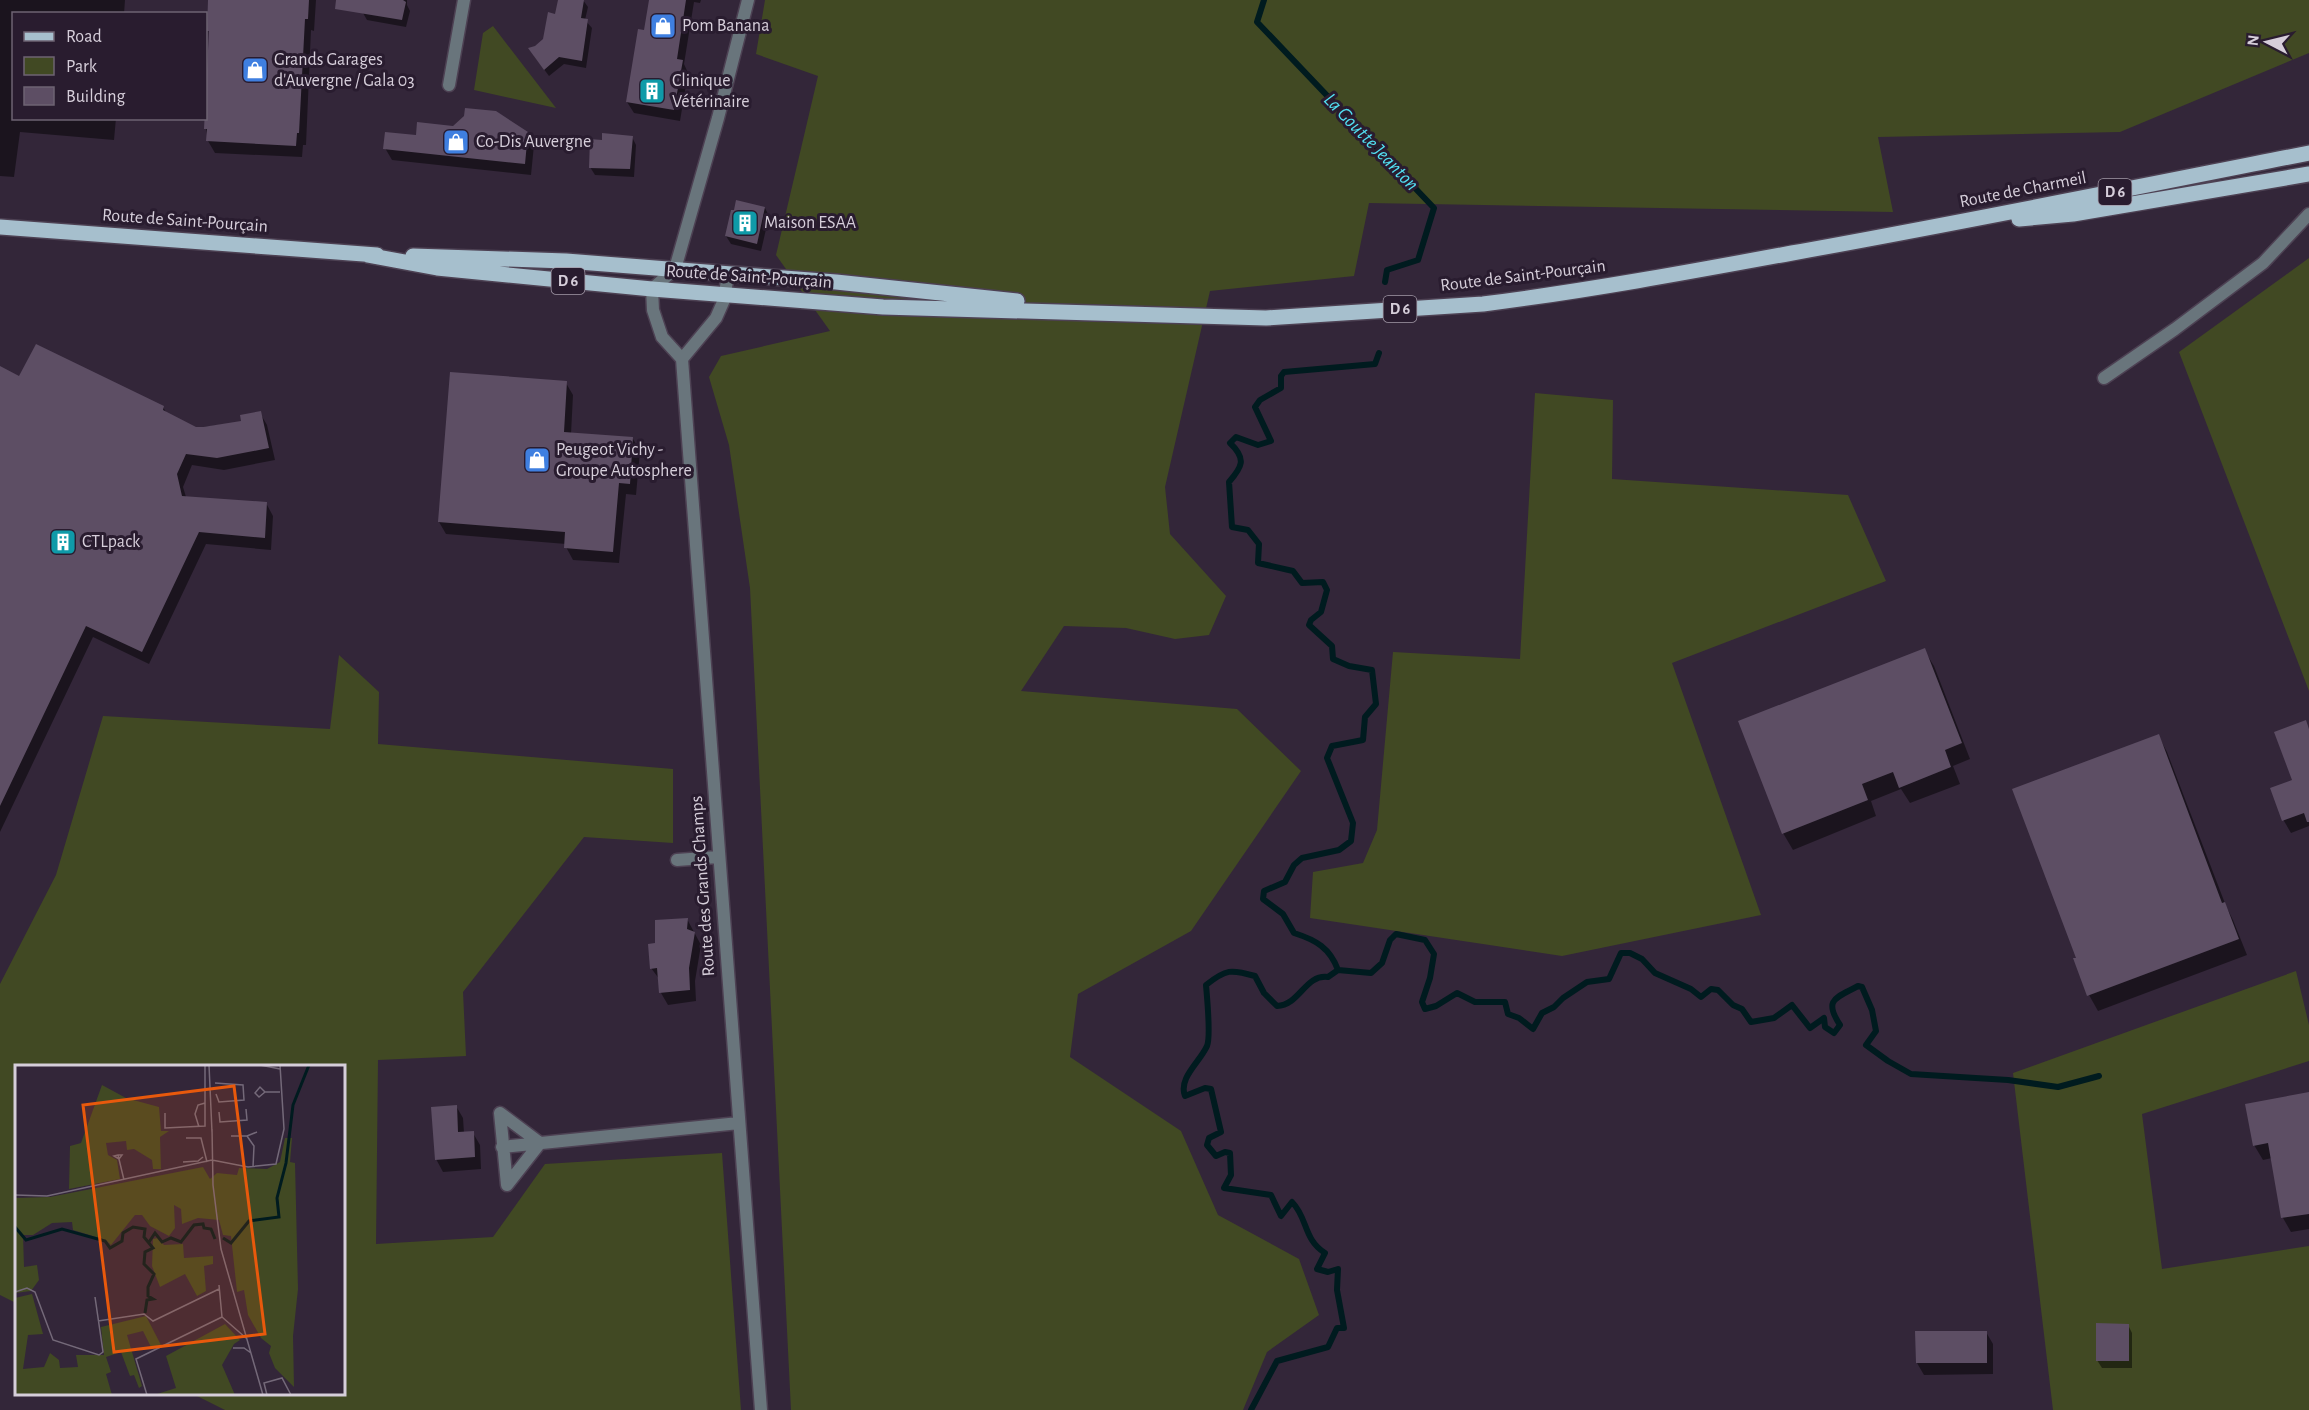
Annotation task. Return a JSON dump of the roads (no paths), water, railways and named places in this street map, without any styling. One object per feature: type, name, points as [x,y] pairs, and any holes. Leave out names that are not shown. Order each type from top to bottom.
[{"type":"main road","name":"Route de Charmeil","points":[[1667,276],[1921,230],[2309,153]]},
{"type":"main road","name":"Route de Charmeil","points":[[1921,230],[2073,214],[2309,174]]},
{"type":"main road","name":"Route de Saint-Pourçain","points":[[0,227],[367,255],[566,261],[675,269],[836,282],[1131,313]]},
{"type":"main road","name":"Route de Saint-Pourçain","points":[[367,255],[437,268],[652,289],[883,307],[1266,318],[1483,304],[1667,276]]},
{"type":"street","points":[[449,85],[464,0]]},
{"type":"street","points":[[728,274],[725,294],[716,318],[682,359],[662,337],[653,310],[652,289],[675,269],[718,118],[748,0]]},
{"type":"street","points":[[2104,378],[2175,330],[2263,262],[2309,214]]},
{"type":"street","name":"Route des Grands Champs","points":[[682,359],[761,1410]]},
{"type":"street","points":[[677,860],[718,857]]},
{"type":"street","points":[[500,1113],[540,1143],[507,1185],[500,1113]]},
{"type":"street","points":[[502,1147],[739,1123]]},
{"type":"waterway","name":"La Goutte Jeanton","points":[[1264,0],[1257,22],[1434,208],[1418,260],[1387,270],[1385,282]]},
{"type":"waterway","name":"La Goutte Jeanton","points":[[1338,970],[1326,950],[1315,942],[1294,933],[1283,914],[1263,899],[1264,891],[1285,882],[1294,865],[1302,858],[1339,850],[1351,841],[1353,823],[1327,758],[1332,746],[1363,740],[1365,717],[1376,704],[1372,670],[1349,666],[1333,659],[1332,646],[1309,625],[1311,620],[1321,612],[1327,590],[1323,582],[1302,583],[1293,571],[1258,563],[1259,544],[1248,530],[1232,527],[1229,482],[1240,467],[1241,458],[1230,443],[1236,437],[1258,445],[1271,441],[1255,407],[1260,400],[1281,388],[1281,376],[1284,372],[1375,364],[1379,353]]},
{"type":"waterway","points":[[1338,970],[1371,973],[1382,963],[1390,940],[1396,934],[1425,940],[1434,954],[1430,978],[1422,1002],[1425,1009],[1436,1006],[1457,993],[1475,1002],[1505,1002],[1508,1014],[1519,1018],[1533,1029],[1542,1013],[1554,1007],[1587,982],[1609,979],[1621,953],[1630,953],[1642,959],[1655,973],[1691,989],[1701,997],[1711,989],[1718,990],[1733,1005],[1742,1009],[1751,1022],[1774,1018],[1792,1005],[1810,1028],[1824,1018],[1825,1027],[1834,1033],[1840,1025],[1833,1010],[1834,1000],[1858,986],[1862,987],[1872,1010],[1876,1031],[1866,1045],[1911,1074],[2008,1080],[2058,1087],[2099,1076]]},
{"type":"waterway","name":"La Goutte Jeanton","points":[[1251,1410],[1277,1361],[1328,1347],[1337,1328],[1344,1328],[1337,1290],[1338,1269],[1328,1272],[1317,1269],[1325,1253],[1309,1235],[1301,1215],[1292,1202],[1281,1216],[1271,1195],[1224,1188],[1231,1175],[1230,1153],[1225,1152],[1216,1156],[1207,1145],[1209,1138],[1221,1132],[1211,1089],[1205,1088],[1185,1096],[1184,1083],[1207,1046],[1209,1026],[1206,985],[1229,972],[1255,976],[1264,993],[1277,1006],[1291,1001],[1314,980],[1328,977],[1338,970]]},
{"type":"place","name":"Pom Banana","points":[[663,26]]},
{"type":"place","name":"Grands Garages d'Auvergne / Gala 03","points":[[255,70]]},
{"type":"place","name":"Clinique Vétérinaire","points":[[652,91]]},
{"type":"place","name":"Co-Dis Auvergne","points":[[456,142]]},
{"type":"place","name":"Maison ESAA","points":[[745,223]]},
{"type":"place","name":"Peugeot Vichy - Groupe Autosphere","points":[[537,460]]},
{"type":"place","name":"CTLpack","points":[[63,542]]}]
